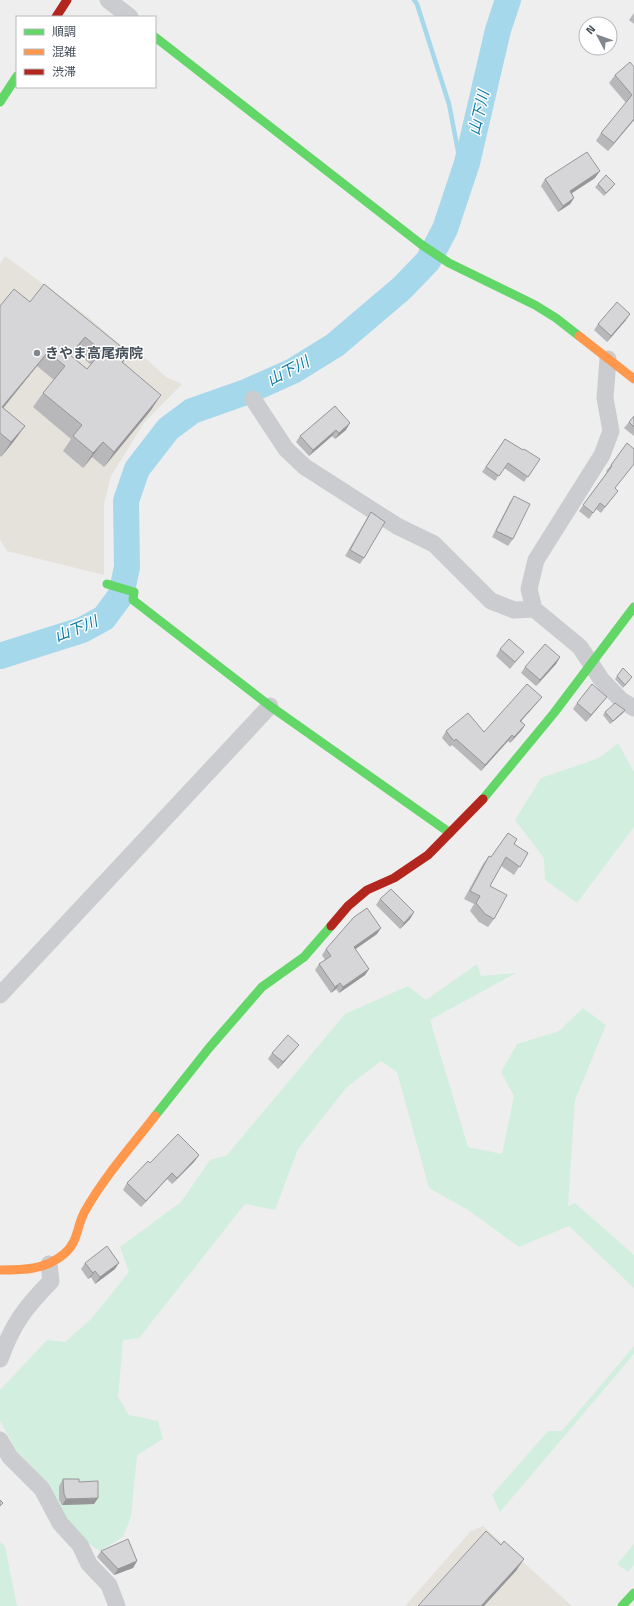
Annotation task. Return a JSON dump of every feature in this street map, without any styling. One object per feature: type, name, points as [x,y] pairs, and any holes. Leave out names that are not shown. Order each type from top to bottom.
[{"type":"street","points":[[57,16],[67,0]]},
{"type":"street","points":[[108,0],[129,16]]},
{"type":"street","points":[[156,38],[422,245],[449,263],[535,304],[556,318],[634,379]]},
{"type":"street","points":[[0,102],[16,78]]},
{"type":"street","points":[[534,610],[530,589],[536,560],[602,455],[611,431],[605,398],[608,359]]},
{"type":"street","points":[[253,399],[286,449],[305,466],[397,526],[434,544],[491,600],[514,610],[534,610],[580,647],[601,679],[621,700],[634,708]]},
{"type":"street","points":[[109,584],[134,592],[133,600],[270,706],[450,833]]},
{"type":"street","points":[[0,1270],[26,1270],[49,1264],[64,1254],[76,1240],[84,1213],[106,1178],[209,1048],[262,987],[304,957],[348,906],[367,890],[394,878],[428,855],[450,833],[504,775],[554,713],[634,607]]},
{"type":"street","points":[[0,995],[270,706]]},
{"type":"street","points":[[0,1359],[15,1322],[27,1305],[51,1281],[49,1264]]},
{"type":"street","points":[[0,1440],[10,1457],[42,1489],[60,1523],[80,1545],[89,1564],[109,1585],[117,1606]]},
{"type":"street","points":[[622,1606],[634,1593]]},
{"type":"shaded area","points":[[5,256],[87,316],[125,349],[145,358],[166,377],[182,384],[144,423],[111,476],[104,504],[104,575],[7,551],[0,540],[0,264]]},
{"type":"shaded area","points":[[483,1526],[572,1606],[405,1606],[471,1531]]},
{"type":"green space","points":[[618,743],[634,772],[634,827],[577,903],[545,880],[544,858],[515,820],[541,778],[599,758]]},
{"type":"green space","points":[[477,964],[481,976],[516,973],[430,1020],[468,1147],[502,1154],[514,1096],[501,1072],[517,1044],[559,1031],[583,1008],[606,1025],[575,1100],[568,1206],[575,1203],[634,1255],[634,1288],[569,1226],[519,1247],[468,1210],[429,1188],[397,1072],[381,1061],[346,1088],[298,1149],[275,1210],[245,1204],[139,1338],[123,1340],[118,1397],[129,1415],[158,1421],[163,1439],[137,1455],[131,1517],[123,1537],[100,1551],[86,1542],[60,1516],[48,1484],[16,1450],[0,1421],[0,1390],[47,1340],[65,1342],[91,1319],[129,1272],[120,1247],[181,1202],[210,1160],[227,1155],[345,1014],[408,986],[426,1000]]},
{"type":"green space","points":[[634,1346],[634,1354],[500,1512],[492,1495],[548,1431],[562,1431]]},
{"type":"green space","points":[[0,1542],[5,1546],[17,1606],[0,1606]]},
{"type":"green space","points":[[634,1544],[634,1565],[628,1572],[617,1564]]},
{"type":"building","points":[[630,62],[634,67],[634,119],[614,143],[601,133],[632,95],[615,75]]},
{"type":"building","points":[[587,152],[600,171],[570,191],[574,198],[563,206],[545,179]]},
{"type":"building","points":[[606,175],[615,184],[606,193],[598,184]]},
{"type":"building","points":[[44,284],[124,349],[121,353],[126,358],[122,362],[161,395],[114,452],[103,442],[93,453],[73,436],[82,425],[43,393],[65,366],[48,352],[2,407],[25,426],[11,442],[0,433],[0,306],[14,289],[30,302]],"holes":[[[85,337],[102,351],[87,369],[70,355]]]},
{"type":"building","points":[[617,302],[630,314],[611,336],[598,324]]},
{"type":"building","points":[[335,406],[350,423],[339,433],[336,430],[313,450],[300,436]]},
{"type":"building","points":[[634,416],[634,427],[629,422]]},
{"type":"building","points":[[505,439],[540,459],[528,477],[508,463],[499,476],[486,467]]},
{"type":"building","points":[[627,443],[634,449],[634,464],[615,488],[618,491],[605,507],[600,503],[593,513],[583,505]]},
{"type":"building","points":[[514,496],[530,504],[513,539],[496,531]]},
{"type":"building","points":[[371,512],[385,522],[364,558],[350,550]]},
{"type":"building","points":[[509,639],[524,652],[515,662],[500,649]]},
{"type":"building","points":[[545,644],[560,657],[540,680],[525,667]]},
{"type":"building","points":[[623,668],[632,677],[625,685],[617,676]]},
{"type":"building","points":[[527,684],[542,697],[520,721],[525,725],[514,737],[512,735],[485,765],[456,739],[454,741],[446,731],[468,713],[484,732]]},
{"type":"building","points":[[592,684],[607,697],[591,715],[577,703]]},
{"type":"building","points":[[615,703],[625,710],[613,721],[605,712]]},
{"type":"building","points":[[508,833],[517,839],[514,844],[528,853],[520,867],[506,857],[490,886],[507,895],[494,919],[485,914],[476,903],[480,896],[470,891],[489,856],[491,857]]},
{"type":"building","points":[[391,889],[414,912],[404,923],[380,899]]},
{"type":"building","points":[[367,908],[381,928],[354,947],[369,969],[343,987],[340,983],[335,987],[319,964],[331,956],[326,949],[354,917]]},
{"type":"building","points":[[288,1035],[299,1045],[283,1062],[272,1053]]},
{"type":"building","points":[[178,1134],[199,1155],[177,1178],[172,1173],[146,1201],[127,1183],[148,1161],[150,1163]]},
{"type":"building","points":[[107,1246],[119,1263],[100,1277],[95,1271],[93,1273],[85,1263]]},
{"type":"building","points":[[63,1479],[79,1479],[79,1482],[98,1481],[98,1498],[66,1499],[64,1494]]},
{"type":"building","points":[[486,1531],[501,1545],[504,1541],[524,1559],[481,1606],[418,1606]]},
{"type":"building","points":[[128,1539],[137,1561],[118,1569],[101,1551]]},
{"type":"waterway","points":[[414,0],[417,4],[449,104],[459,156],[467,163]]},
{"type":"waterway","name":"山下川","points":[[0,656],[82,630],[104,618],[121,595],[127,567],[126,501],[137,469],[168,429],[192,411],[246,392],[293,371],[335,345],[402,288],[428,261],[445,229],[467,163],[498,30],[508,0]]},
{"type":"traffic: fast","points":[[156,38],[422,245],[449,263],[535,305],[556,318],[579,336]]},
{"type":"traffic: fast","points":[[0,102],[16,78]]},
{"type":"traffic: fast","points":[[107,584],[134,592],[133,600],[270,706],[450,833]]},
{"type":"traffic: fast","points":[[483,799],[554,713],[634,607]]},
{"type":"traffic: fast","points":[[155,1116],[209,1048],[262,987],[304,957],[331,926]]},
{"type":"traffic: fast","points":[[622,1606],[634,1593]]},
{"type":"traffic: slow","points":[[579,336],[634,379]]},
{"type":"traffic: slow","points":[[0,1270],[34,1268],[49,1263],[64,1254],[75,1239],[82,1217],[92,1198],[155,1116]]},
{"type":"traffic: jam","points":[[57,16],[67,0]]},
{"type":"traffic: jam","points":[[331,926],[348,906],[367,890],[394,878],[428,855],[483,799]]},
{"type":"place","name":"きやま高尾病院","points":[[37,353]]}]
